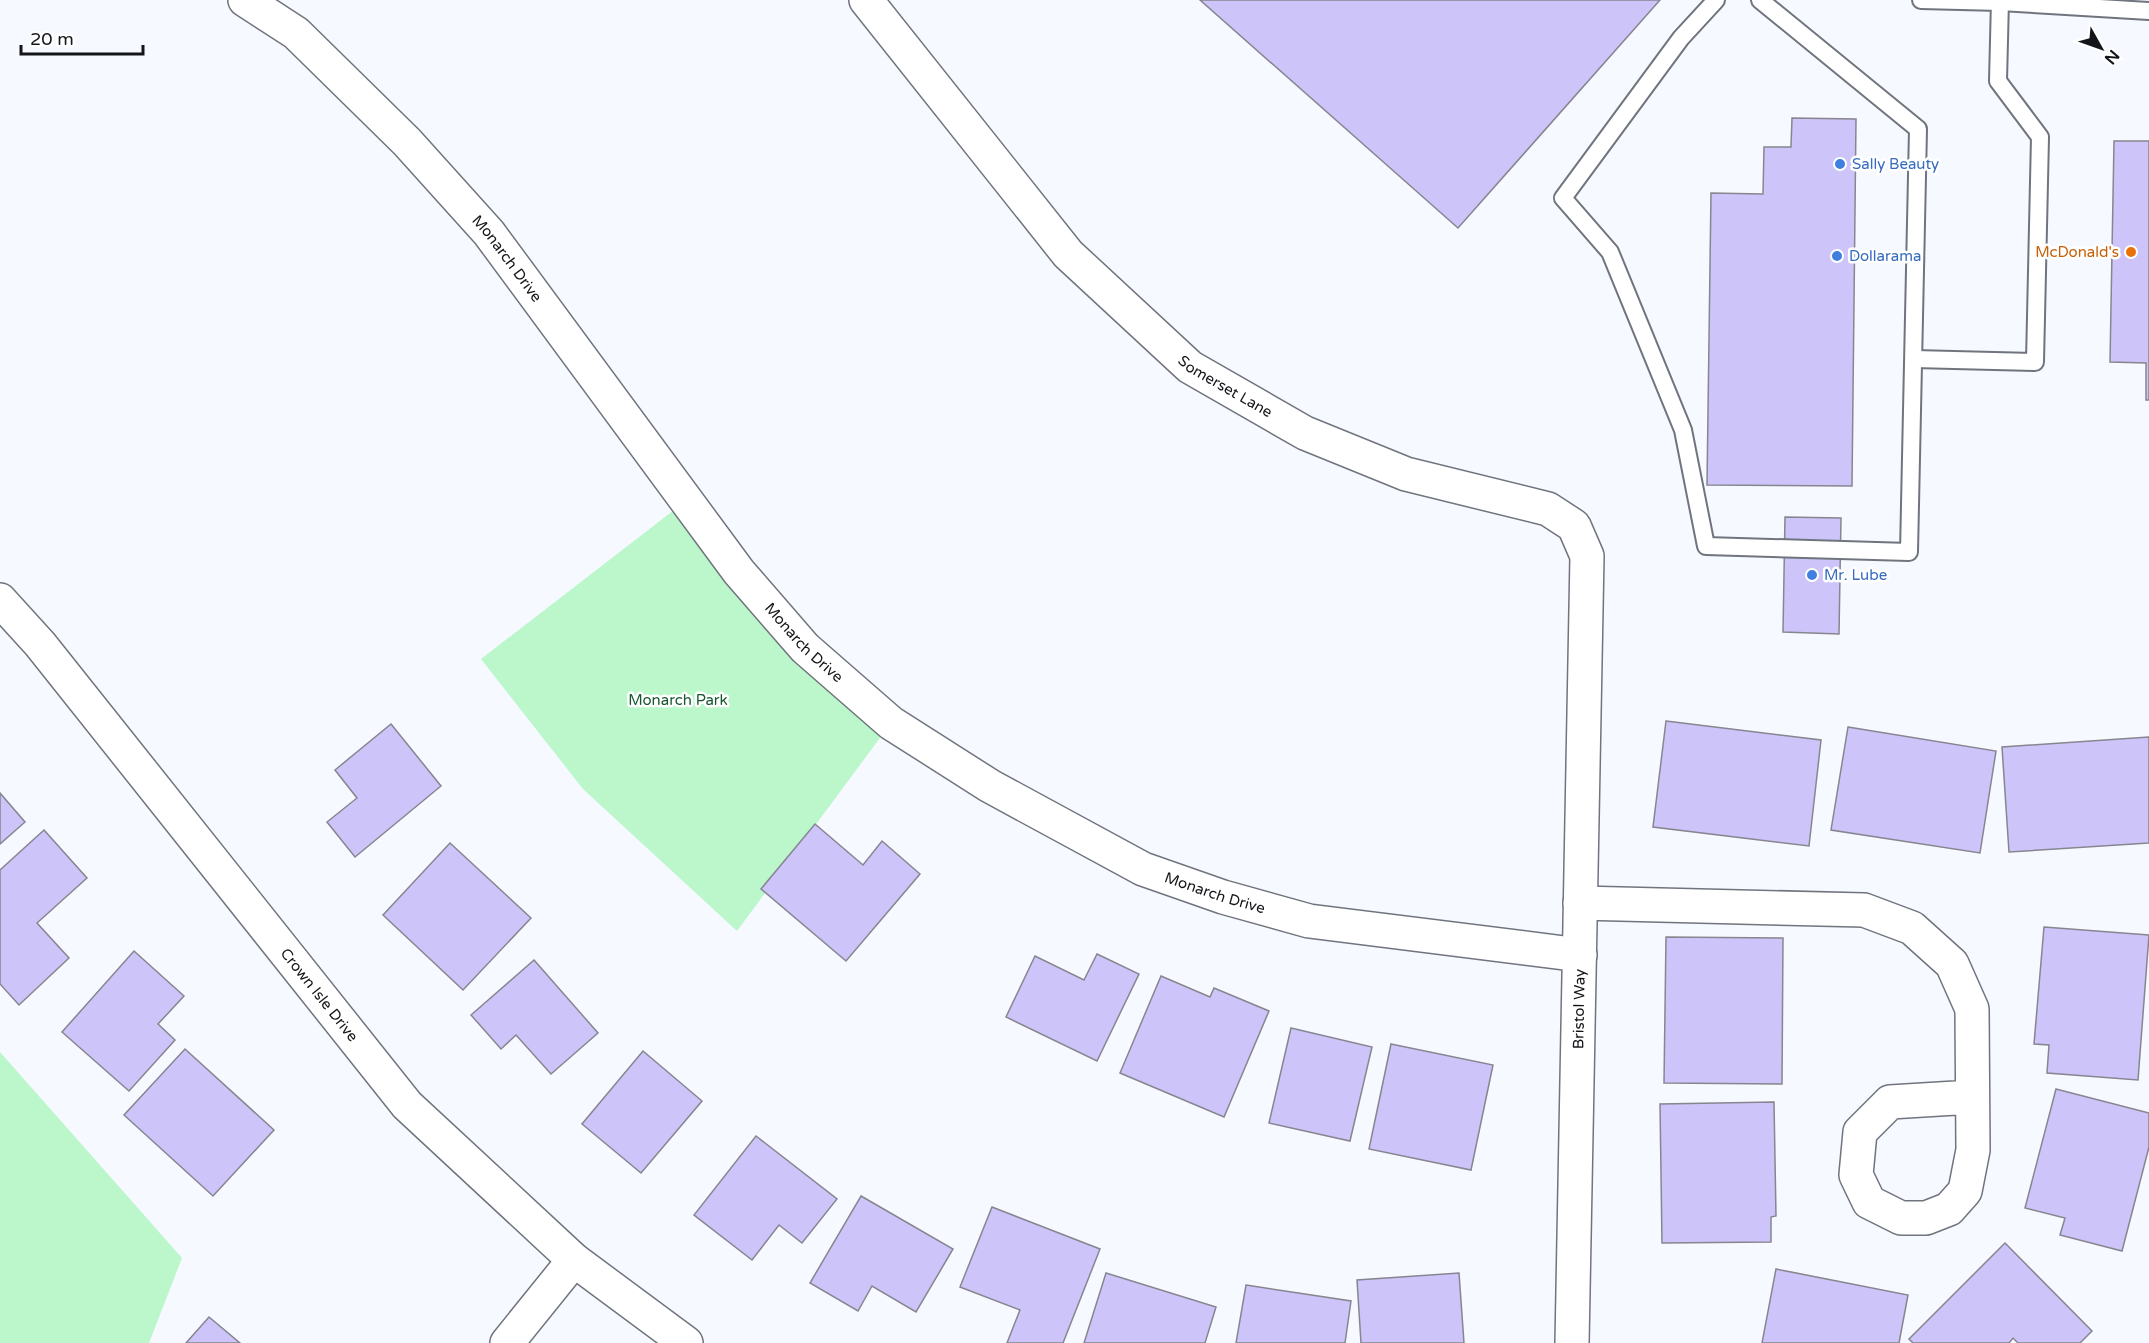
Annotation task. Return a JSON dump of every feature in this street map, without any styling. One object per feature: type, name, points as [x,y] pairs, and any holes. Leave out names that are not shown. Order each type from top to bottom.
[{"type":"street","name":"Monarch Drive","points":[[245,0],[296,33],[407,142],[496,243],[739,572],[806,648],[891,723],[990,786],[1143,868],[1223,897],[1309,921],[1580,955]]},
{"type":"street","name":"Somerset Lane","points":[[866,0],[1068,254],[1190,368],[1305,433],[1356,454],[1406,474],[1548,509],[1574,526],[1587,556],[1584,675]]},
{"type":"street","name":"Crown Isle Drive","points":[[0,600],[40,644],[407,1105],[574,1260],[686,1343]]},
{"type":"street","name":"Bristol Way","points":[[1572,1343],[1584,675]]},
{"type":"street","points":[[1580,903],[1864,910],[1911,928],[1952,964],[1972,1009],[1972,1096]]},
{"type":"street","points":[[507,1343],[574,1260]]},
{"type":"lane","points":[[1716,0],[1681,38],[1563,198],[1610,252],[1683,430],[1706,546],[1909,552],[1918,129],[1760,0]]},
{"type":"lane","points":[[1921,0],[2000,1],[2149,11]]},
{"type":"lane","points":[[1914,359],[2035,362],[2040,138],[1998,81],[2000,1]]},
{"type":"green space","name":"Monarch Park","points":[[687,500],[891,723],[737,931],[583,789],[481,659]]},
{"type":"green space","points":[[0,1052],[182,1258],[149,1343],[0,1343]]},
{"type":"building","points":[[1200,0],[1660,0],[1458,228]]},
{"type":"building","points":[[1792,118],[1856,119],[1852,486],[1707,485],[1711,193],[1763,194],[1764,147],[1791,147]]},
{"type":"building","name":"McDonald's","points":[[2114,141],[2149,141],[2149,400],[2146,400],[2146,363],[2110,362]]},
{"type":"building","name":"Mr. Lube","points":[[1785,517],[1841,518],[1839,634],[1783,632]]},
{"type":"building","points":[[1666,721],[1821,740],[1809,846],[1653,827]]},
{"type":"building","points":[[391,724],[441,786],[355,857],[327,822],[357,798],[335,770]]},
{"type":"building","points":[[1848,727],[1996,751],[1980,853],[1831,830]]},
{"type":"building","points":[[2149,737],[2149,843],[2009,852],[2002,747]]},
{"type":"building","points":[[0,793],[25,822],[0,844]]},
{"type":"building","points":[[815,824],[863,865],[882,841],[920,874],[846,961],[761,889]]},
{"type":"building","points":[[44,830],[87,878],[37,923],[69,958],[19,1005],[0,984],[0,870]]},
{"type":"building","points":[[450,843],[531,918],[463,990],[383,915]]},
{"type":"building","points":[[2044,927],[2149,935],[2138,1080],[2047,1073],[2049,1045],[2034,1044]]},
{"type":"building","points":[[1666,937],[1783,938],[1782,1084],[1664,1083]]},
{"type":"building","points":[[134,951],[184,996],[158,1024],[175,1040],[129,1091],[62,1032]]},
{"type":"building","points":[[1097,954],[1139,974],[1097,1061],[1006,1017],[1035,956],[1084,980]]},
{"type":"building","points":[[534,960],[598,1033],[551,1074],[516,1035],[501,1049],[471,1015]]},
{"type":"building","points":[[1161,976],[1210,997],[1214,988],[1269,1011],[1224,1117],[1120,1073]]},
{"type":"building","points":[[1291,1028],[1372,1047],[1350,1141],[1269,1123]]},
{"type":"building","points":[[1391,1044],[1493,1065],[1471,1170],[1369,1149]]},
{"type":"building","points":[[185,1049],[274,1130],[213,1196],[124,1115]]},
{"type":"building","points":[[643,1051],[702,1101],[641,1173],[582,1124]]},
{"type":"building","points":[[2056,1089],[2149,1113],[2149,1147],[2122,1251],[2060,1235],[2065,1218],[2025,1208]]},
{"type":"building","points":[[1774,1102],[1776,1216],[1771,1217],[1771,1242],[1662,1243],[1660,1104]]},
{"type":"building","points":[[756,1136],[837,1199],[802,1243],[779,1225],[752,1260],[694,1215]]},
{"type":"building","points":[[861,1196],[953,1249],[916,1312],[872,1286],[858,1311],[810,1283]]},
{"type":"building","points":[[992,1207],[1100,1249],[1063,1343],[1007,1343],[1020,1310],[960,1287]]},
{"type":"building","points":[[2005,1243],[2092,1331],[2080,1343],[2018,1343],[2013,1338],[2009,1343],[1913,1343],[1909,1339]]},
{"type":"building","points":[[1776,1269],[1908,1295],[1899,1343],[1762,1343]]},
{"type":"building","points":[[1106,1273],[1216,1307],[1205,1343],[1084,1343]]},
{"type":"building","points":[[1459,1273],[1464,1343],[1361,1343],[1357,1280]]},
{"type":"building","points":[[1246,1285],[1351,1301],[1345,1343],[1236,1343]]},
{"type":"building","points":[[209,1317],[240,1343],[186,1343]]},
{"type":"place","name":"Sally Beauty","points":[[1840,164]]},
{"type":"place","name":"McDonald's","points":[[2131,252]]},
{"type":"place","name":"Dollarama","points":[[1837,256]]},
{"type":"place","name":"Mr. Lube","points":[[1812,575]]}]
